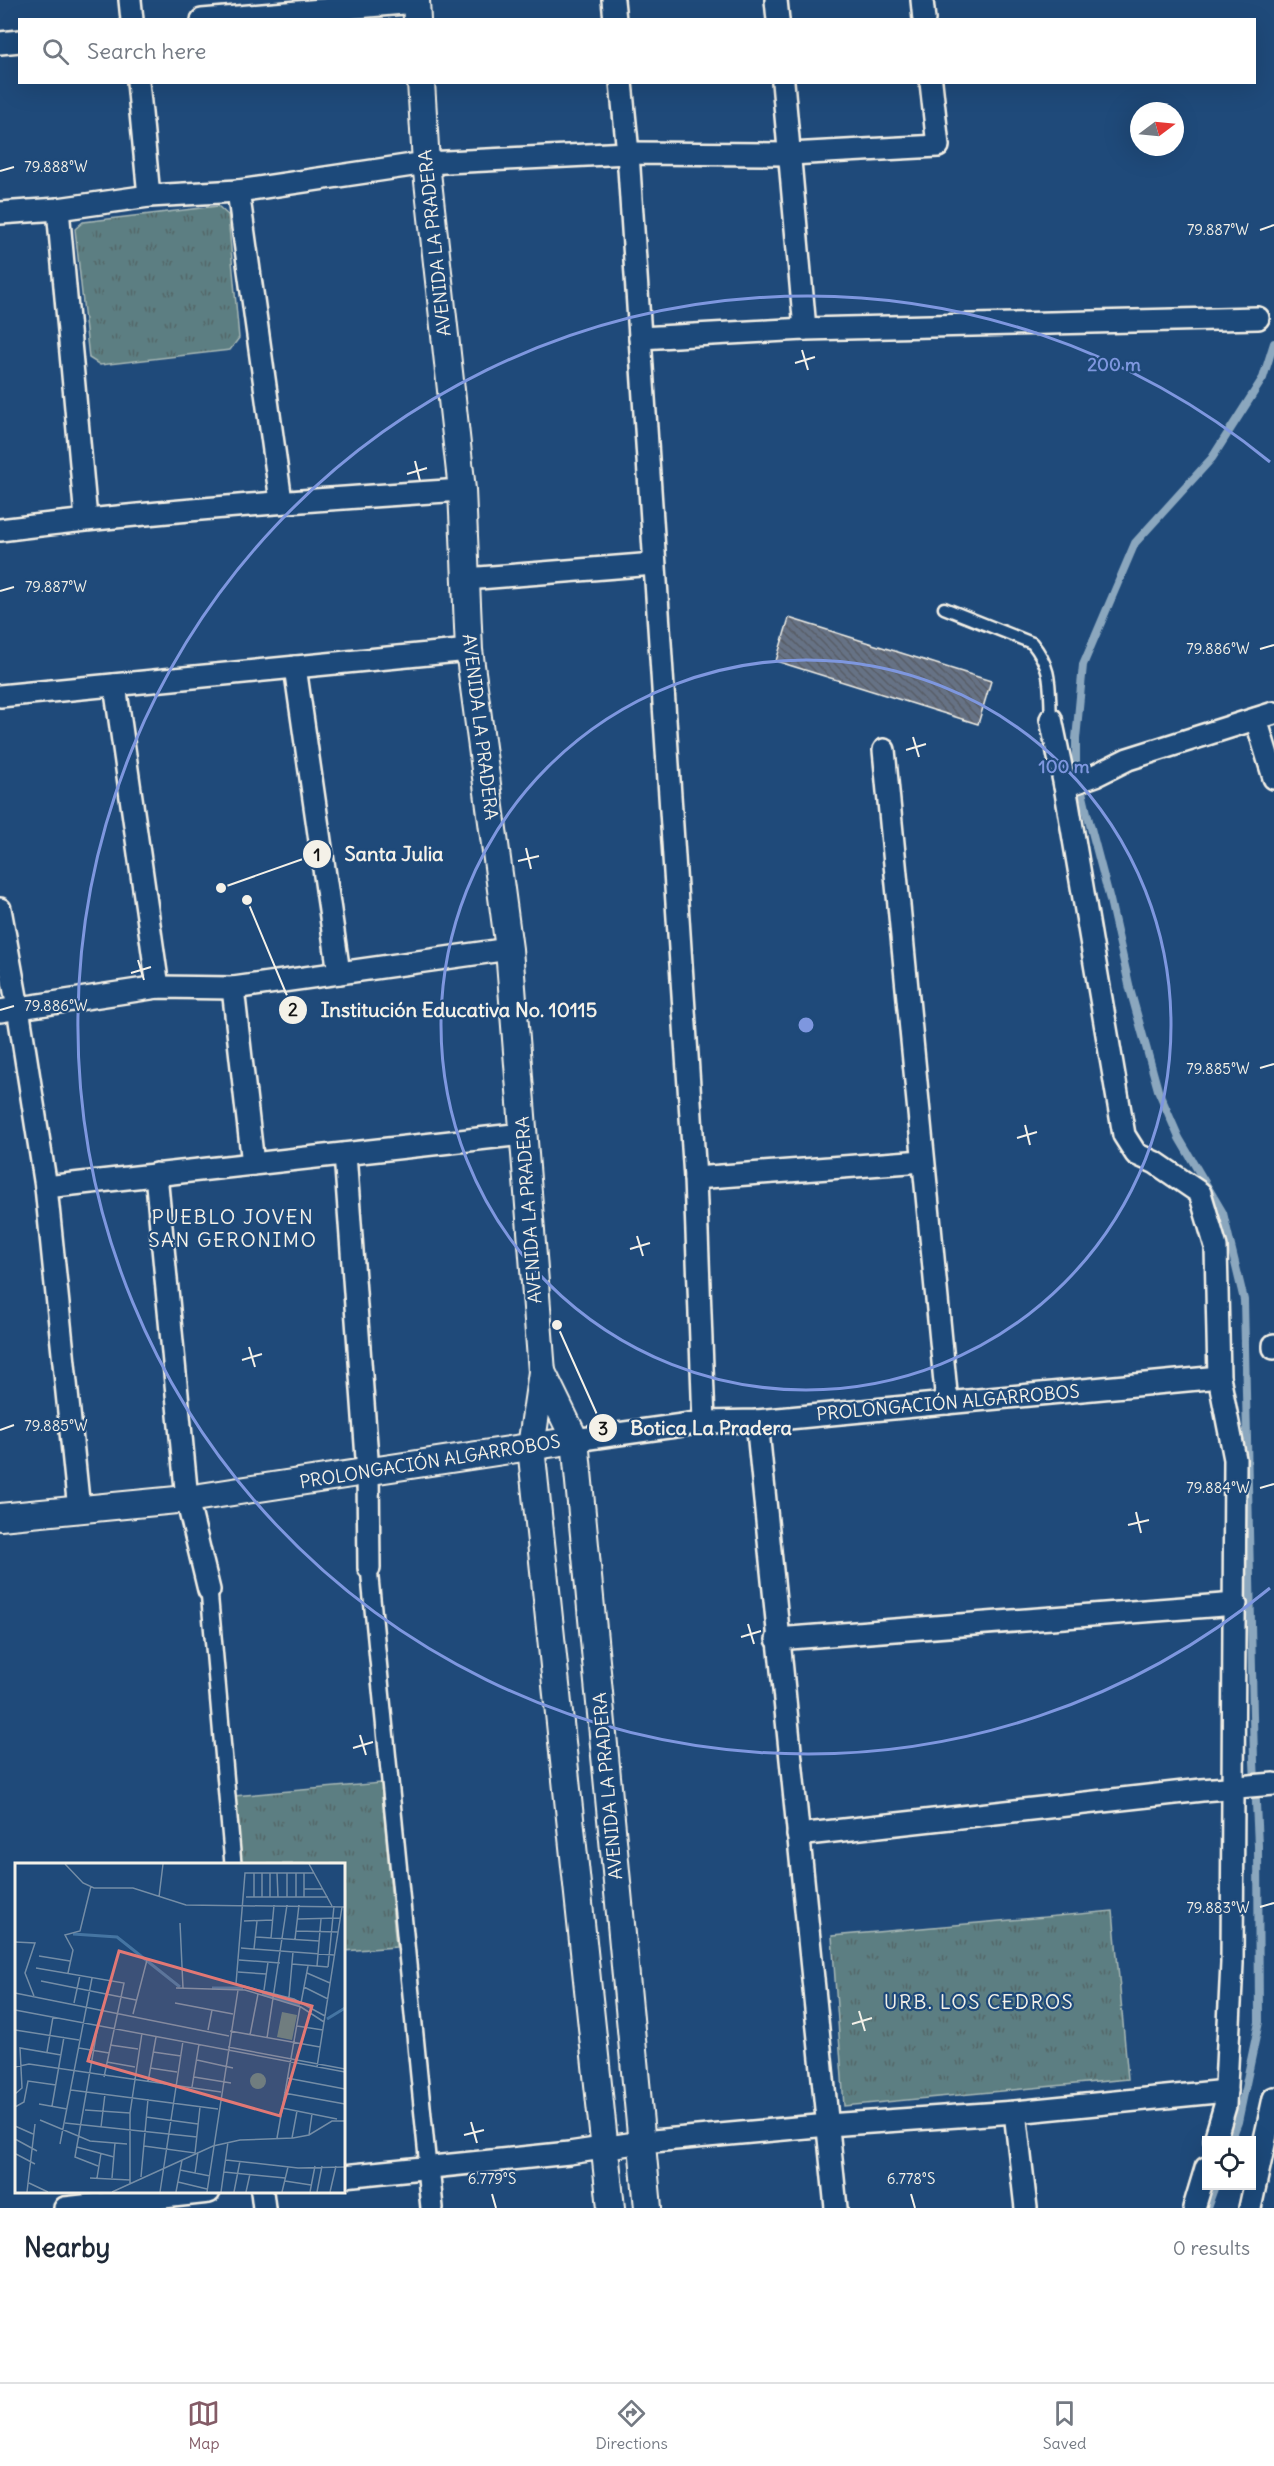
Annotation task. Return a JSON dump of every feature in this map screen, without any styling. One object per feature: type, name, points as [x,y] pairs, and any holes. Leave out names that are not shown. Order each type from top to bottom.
[{"type":"street","points":[[130,0],[132,18]]},
{"type":"street","points":[[613,0],[615,18]]},
{"type":"street","points":[[776,0],[778,18]]},
{"type":"street","points":[[922,0],[924,18]]},
{"type":"street","points":[[235,18],[417,7]]},
{"type":"street","points":[[0,43],[18,41]]},
{"type":"street","points":[[138,84],[149,196]]},
{"type":"street","name":"AVENIDA LA PRADERA","points":[[421,84],[426,163],[462,490],[469,650],[509,949],[542,1371],[531,1447],[611,2208]]},
{"type":"street","points":[[621,84],[628,153],[695,1178],[704,1422]]},
{"type":"street","points":[[783,84],[806,329]]},
{"type":"street","points":[[0,213],[58,209],[149,196],[238,191],[426,163],[628,153],[790,154],[938,146],[931,84]]},
{"type":"street","points":[[238,191],[281,501]]},
{"type":"street","points":[[58,209],[86,519]]},
{"type":"street","points":[[640,338],[806,329],[1258,318]]},
{"type":"street","points":[[0,530],[86,519],[281,501],[462,490]]},
{"type":"street","points":[[466,579],[654,564]]},
{"type":"street","points":[[0,696],[469,650]]},
{"type":"street","points":[[295,667],[339,973]]},
{"type":"street","points":[[115,685],[158,987]]},
{"type":"street","points":[[1075,783],[1128,759],[1265,716],[1274,778]]},
{"type":"street","points":[[1051,719],[1075,783],[1124,1135],[1136,1154],[1156,1163],[1200,1193],[1216,1247],[1219,1377],[1235,1459],[1239,1787],[1226,2091],[1225,2106],[1216,2136]]},
{"type":"street","points":[[884,750],[947,1404]]},
{"type":"street","points":[[0,909],[9,1009],[46,1186],[79,1510]]},
{"type":"street","points":[[9,1009],[158,987],[233,988],[509,949]]},
{"type":"street","points":[[233,988],[253,1164]]},
{"type":"street","points":[[46,1186],[523,1134]]},
{"type":"street","points":[[345,1154],[368,1472],[369,1568],[432,2208]]},
{"type":"street","points":[[695,1178],[923,1161]]},
{"type":"street","points":[[156,1174],[187,1499],[210,1590],[233,1863]]},
{"type":"street","name":"AVENIDA LA PRADERA","points":[[542,1371],[575,1440],[648,2208]]},
{"type":"street","name":"PROLONGACIÓN ALGARROBOS","points":[[0,1517],[187,1499],[704,1422],[757,1422],[1219,1377]]},
{"type":"street","points":[[757,1422],[777,1639],[836,2208]]},
{"type":"street","points":[[777,1639],[1236,1604]]},
{"type":"street","points":[[798,1835],[1274,1784]]},
{"type":"street","points":[[345,2176],[569,2153],[642,2142],[828,2125],[1015,2112],[1226,2091]]},
{"type":"street","points":[[1250,2208],[1274,2098]]},
{"type":"street","points":[[1015,2112],[1026,2208]]},
{"type":"street","points":[[1194,2208],[1202,2181]]},
{"type":"street","points":[[65,2208],[201,2193]]},
{"type":"street","points":[[262,2193],[264,2208]]},
{"type":"lane","points":[[944,608],[1032,643],[1048,668],[1051,719]]},
{"type":"green space","points":[[218,206],[228,215],[239,338],[230,350],[100,365],[89,358],[75,229],[83,222]]},
{"type":"green space","points":[[381,1783],[396,1947],[345,1951],[345,1863],[240,1863],[234,1796]]},
{"type":"green space","points":[[1113,1911],[1128,2079],[844,2106],[832,1936]]},
{"type":"building","points":[[789,618],[991,681],[978,724],[776,661]]},
{"type":"waterway","points":[[1233,2136],[1238,2122],[1259,2022],[1258,1845],[1254,1761],[1244,1300],[1223,1213],[1179,1138],[1158,1090],[1130,989],[1076,766],[1076,739],[1083,665],[1135,543],[1212,458],[1263,378],[1274,343]]},
{"type":"waterway","points":[[1207,2208],[1214,2190]]},
{"type":"place","name":"Santa Julia","points":[[221,888]]},
{"type":"place","name":"Institución Educativa No. 10115","points":[[247,900]]},
{"type":"place","name":"Botica La Pradera","points":[[557,1325]]},
{"type":"district","name":"PUEBLO JOVEN SAN GERONIMO","points":[[233,1228]]},
{"type":"district","name":"URB. LOS CEDROS","points":[[979,2002]]}]
